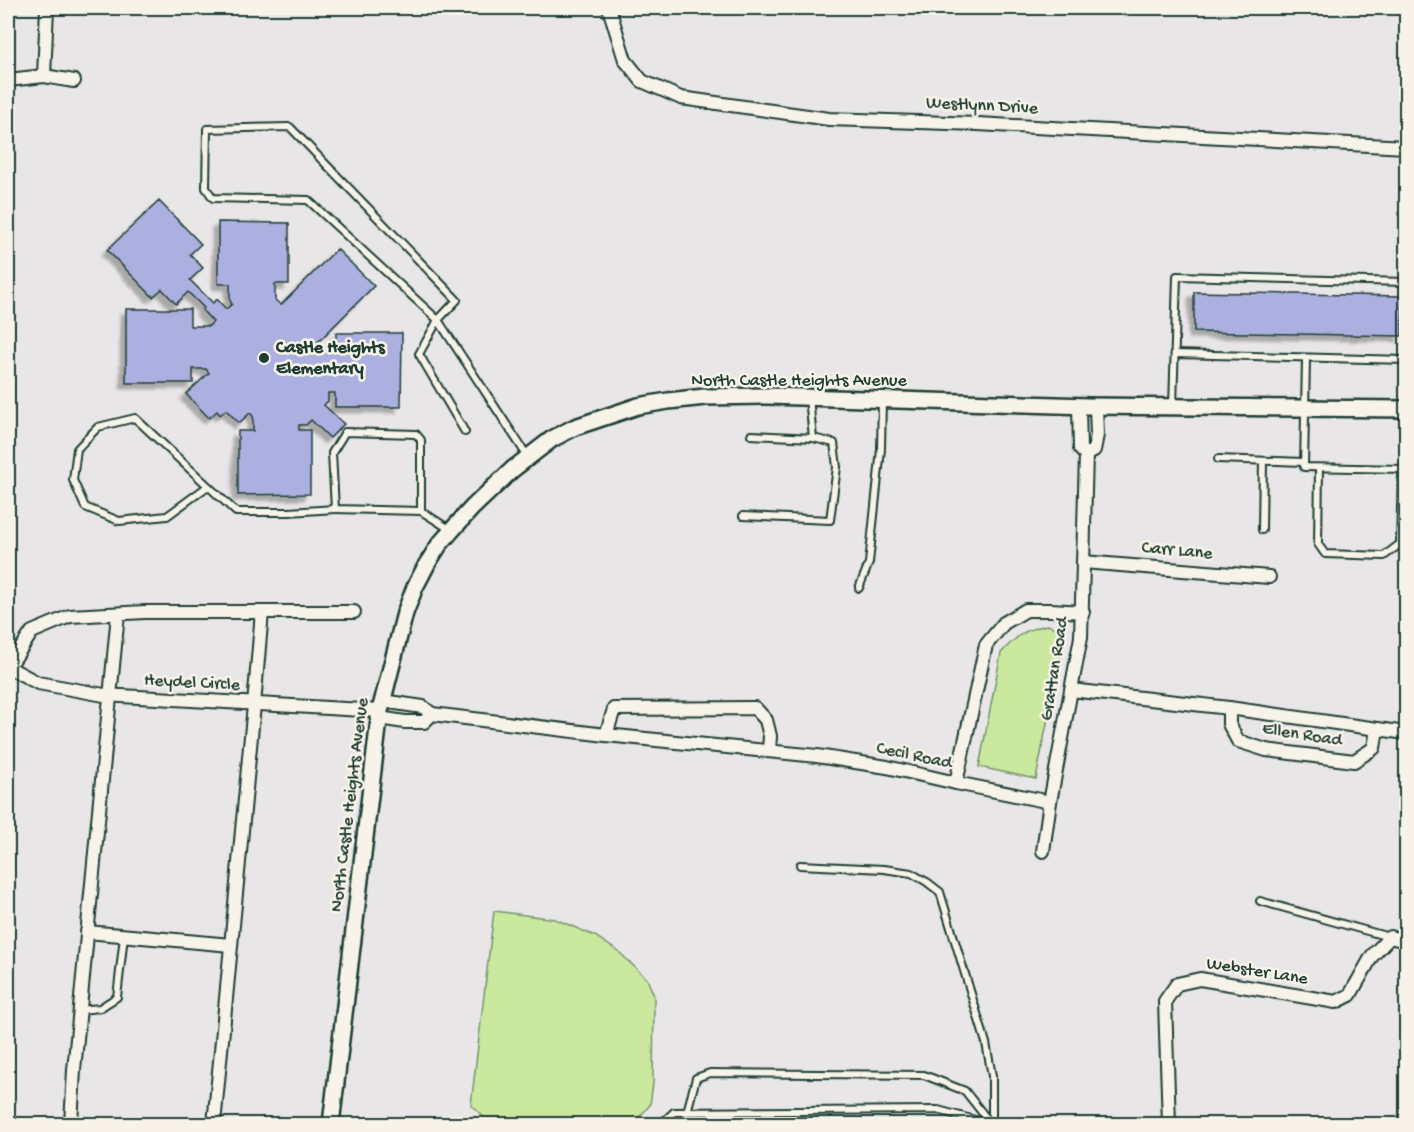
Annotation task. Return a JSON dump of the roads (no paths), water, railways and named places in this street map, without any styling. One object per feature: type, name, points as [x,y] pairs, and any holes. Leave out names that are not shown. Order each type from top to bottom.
[{"type":"street","points":[[44,76],[47,8]]},
{"type":"street","name":"Westlynn Drive","points":[[609,8],[625,60],[642,81],[681,98],[829,119],[978,124],[1407,147]]},
{"type":"street","points":[[8,80],[44,76],[74,81]]},
{"type":"street","name":"North Castle Heights Avenue","points":[[331,1125],[380,710],[405,613],[427,564],[439,545],[486,494],[552,439],[575,427],[638,406],[705,398],[768,396],[1079,406],[1407,409]]},
{"type":"street","points":[[1079,406],[1080,448],[1086,455],[1094,450],[1097,435],[1096,406]]},
{"type":"street","name":"Grattan Road","points":[[1042,851],[1081,637],[1086,455]]},
{"type":"street","name":"Carr Lane","points":[[1083,562],[1269,577]]},
{"type":"street","points":[[956,783],[986,645],[1004,622],[1026,610],[1083,612]]},
{"type":"street","points":[[214,1125],[262,612]]},
{"type":"street","points":[[8,669],[32,632],[70,616],[354,612]]},
{"type":"street","points":[[71,1125],[74,1070],[118,614]]},
{"type":"street","name":"Heydel Circle","points":[[8,669],[38,683],[110,696],[380,710]]},
{"type":"street","name":"Ellen Road","points":[[1071,690],[1229,708],[1407,733]]},
{"type":"street","points":[[423,707],[432,714],[424,722],[405,722],[380,710],[423,707]]},
{"type":"street","points":[[606,735],[614,709],[755,708],[766,720],[770,736],[769,751]]},
{"type":"street","name":"Ellen Road","points":[[1229,708],[1229,724],[1238,741],[1266,750],[1354,760],[1374,748],[1377,729]]},
{"type":"street","name":"Cecil Road","points":[[432,714],[606,735],[817,756],[887,767],[1050,802]]},
{"type":"street","points":[[87,932],[231,945]]},
{"type":"street","points":[[1390,937],[1407,941]]},
{"type":"street","name":"Webster Lane","points":[[1169,1125],[1165,1001],[1177,984],[1200,979],[1336,1002],[1350,995],[1372,956],[1390,937]]},
{"type":"lane","points":[[465,432],[419,354],[438,320],[457,300],[290,127],[207,129],[206,188],[213,198],[308,200],[438,320],[529,457]]},
{"type":"lane","points":[[1173,407],[1177,276],[1407,282]]},
{"type":"lane","points":[[1174,354],[1407,360]]},
{"type":"lane","points":[[1306,358],[1304,467],[1405,469],[1400,543],[1384,556],[1325,554],[1318,544],[1320,468]]},
{"type":"lane","points":[[809,398],[813,438]]},
{"type":"lane","points":[[859,588],[869,563],[881,449],[882,399]]},
{"type":"lane","points":[[208,486],[167,516],[119,521],[86,507],[74,480],[77,448],[98,427],[135,418],[236,512],[335,509],[421,511],[452,530]]},
{"type":"lane","points":[[335,509],[332,453],[345,432],[416,434],[421,440],[421,511]]},
{"type":"lane","points":[[743,516],[830,520],[837,467],[834,443],[813,438],[751,435]]},
{"type":"lane","points":[[1218,459],[1304,462]]},
{"type":"lane","points":[[1262,530],[1263,461]]},
{"type":"lane","points":[[801,865],[884,869],[911,873],[940,892],[987,1043],[992,1076],[991,1125]]},
{"type":"lane","points":[[1260,901],[1390,937]]},
{"type":"lane","points":[[80,1010],[100,1008],[117,997],[124,935]]},
{"type":"lane","points":[[687,1112],[696,1078],[710,1073],[924,1075],[965,1091],[991,1125]]},
{"type":"lane","points":[[661,1125],[674,1112],[938,1110],[991,1125]]},
{"type":"place","name":"Castle Heights Elementary","points":[[264,358]]}]
